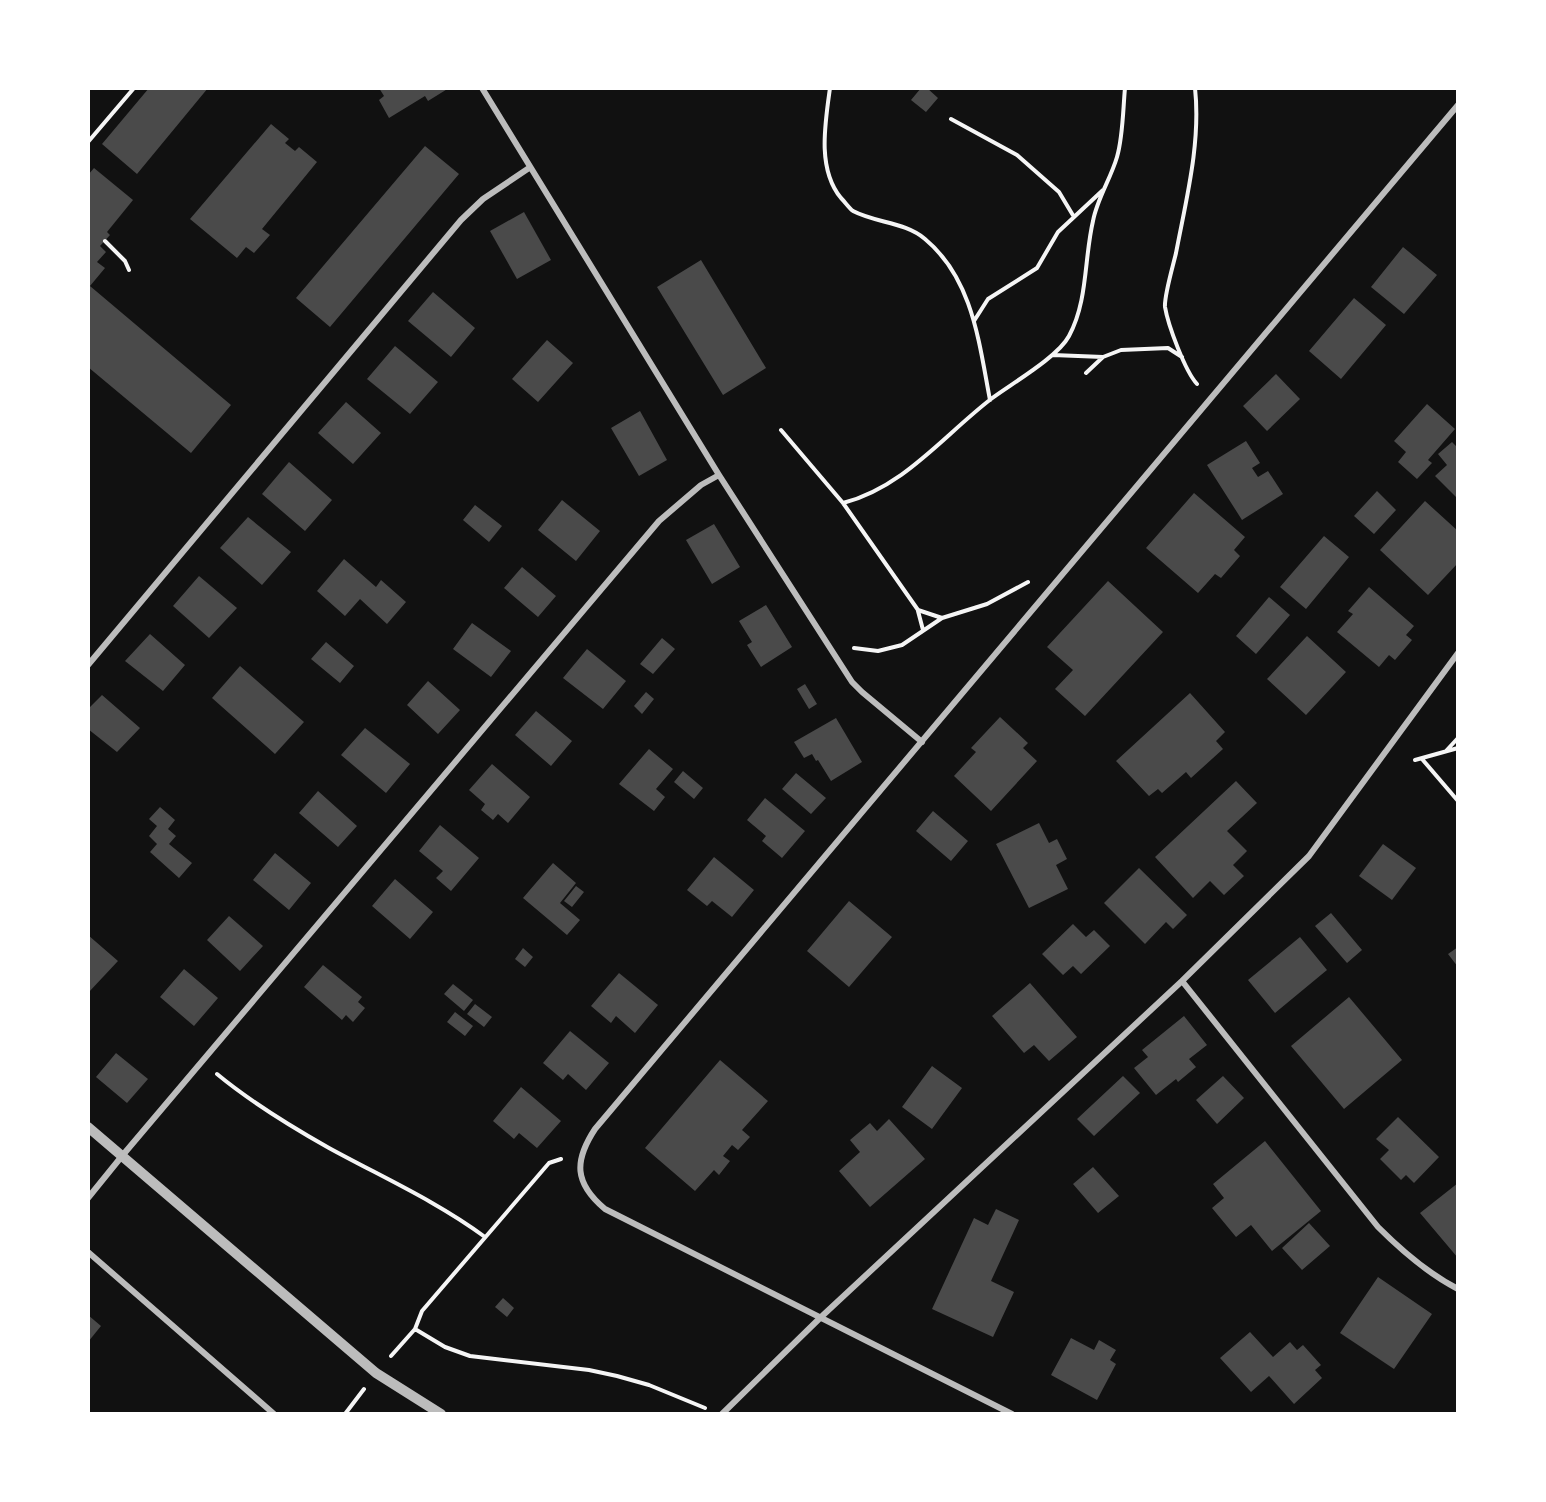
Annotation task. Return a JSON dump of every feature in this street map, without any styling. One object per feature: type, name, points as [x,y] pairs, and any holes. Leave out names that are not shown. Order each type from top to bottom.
[{"type":"street","points":[[482,88],[719,475],[852,682],[922,742]]},
{"type":"street","points":[[1012,1413],[605,1209],[593,1199],[586,1188],[579,1163],[581,1152],[595,1129],[1458,105]]},
{"type":"street","points":[[88,665],[461,220],[483,199],[529,168]]},
{"type":"street","points":[[88,1198],[658,521],[701,485],[719,475]]},
{"type":"street","points":[[722,1413],[820,1318],[1182,981],[1309,856],[1458,653]]},
{"type":"street","points":[[1182,981],[1378,1227],[1402,1251],[1426,1270],[1458,1289]]},
{"type":"street","points":[[88,1127],[376,1373],[441,1413]]},
{"type":"street","points":[[88,1251],[274,1413]]},
{"type":"path","points":[[88,142],[134,88]]},
{"type":"path","points":[[830,88],[826,112],[825,158],[831,186],[852,210],[909,229],[925,239],[956,274],[974,321],[990,400]]},
{"type":"path","points":[[843,503],[883,487],[932,452],[990,400],[1052,355],[1068,340],[1080,314],[1093,219],[1118,155],[1125,88]]},
{"type":"path","points":[[1195,88],[1197,109],[1188,194],[1165,306],[1192,378],[1211,399]]},
{"type":"path","points":[[951,119],[1017,155],[1059,192],[1074,217]]},
{"type":"path","points":[[974,321],[988,298],[1038,268],[1058,232],[1105,188]]},
{"type":"path","points":[[105,241],[125,261],[129,270]]},
{"type":"path","points":[[1086,373],[1103,357],[1121,350],[1168,348],[1183,357]]},
{"type":"path","points":[[1052,355],[1103,357]]},
{"type":"path","points":[[782,430],[843,503],[918,610],[923,630]]},
{"type":"path","points":[[829,646],[878,651],[902,645],[942,618],[987,604],[1029,581]]},
{"type":"path","points":[[918,610],[942,618]]},
{"type":"path","points":[[1446,752],[1458,738]]},
{"type":"path","points":[[1415,760],[1458,748]]},
{"type":"path","points":[[1422,759],[1458,801]]},
{"type":"path","points":[[202,1062],[236,1090],[288,1125],[427,1199],[461,1219],[485,1237]]},
{"type":"path","points":[[399,1346],[415,1329],[422,1311],[549,1162],[581,1152]]},
{"type":"path","points":[[415,1329],[445,1347],[470,1356],[608,1374],[649,1385],[702,1407]]},
{"type":"path","points":[[345,1413],[353,1403]]},
{"type":"building","points":[[149,88],[208,88],[137,174],[102,144]]},
{"type":"building","points":[[379,88],[449,88],[428,101],[425,96],[389,118],[379,100],[384,96]]},
{"type":"building","points":[[921,88],[927,88],[938,98],[926,112],[911,100]]},
{"type":"building","points":[[271,124],[289,139],[285,143],[295,151],[299,147],[317,162],[262,229],[270,235],[254,253],[246,247],[237,258],[190,219]]},
{"type":"building","points":[[425,146],[459,174],[330,327],[296,298]]},
{"type":"building","points":[[94,168],[133,200],[107,232],[110,235],[100,246],[106,252],[97,262],[105,268],[90,286],[231,405],[191,453],[88,367],[88,175]]},
{"type":"building","points":[[524,212],[551,260],[517,279],[490,231]]},
{"type":"building","points":[[1403,247],[1437,275],[1404,314],[1371,287]]},
{"type":"building","points":[[701,260],[766,368],[723,395],[657,287]]},
{"type":"building","points":[[433,292],[475,328],[451,357],[408,321]]},
{"type":"building","points":[[1354,298],[1386,325],[1341,379],[1309,351]]},
{"type":"building","points":[[547,340],[573,363],[538,402],[512,379]]},
{"type":"building","points":[[395,346],[438,382],[410,414],[367,379]]},
{"type":"building","points":[[1276,374],[1300,399],[1267,431],[1243,406]]},
{"type":"building","points":[[346,402],[381,433],[353,464],[318,433]]},
{"type":"building","points":[[1427,404],[1455,429],[1428,460],[1432,463],[1417,479],[1398,462],[1406,452],[1394,441]]},
{"type":"building","points":[[640,411],[667,460],[639,476],[611,428]]},
{"type":"building","points":[[1246,441],[1260,463],[1252,468],[1258,477],[1268,471],[1283,494],[1242,520],[1207,465]]},
{"type":"building","points":[[1452,442],[1458,448],[1458,499],[1435,476],[1447,465],[1438,454]]},
{"type":"building","points":[[289,462],[332,500],[305,531],[262,494]]},
{"type":"building","points":[[1377,491],[1396,510],[1374,534],[1354,516]]},
{"type":"building","points":[[1194,493],[1245,537],[1234,550],[1240,556],[1221,578],[1215,574],[1198,593],[1146,548]]},
{"type":"building","points":[[562,500],[600,531],[576,561],[538,530]]},
{"type":"building","points":[[1425,501],[1458,531],[1458,563],[1428,595],[1380,550]]},
{"type":"building","points":[[475,505],[502,526],[489,542],[463,520]]},
{"type":"building","points":[[248,517],[291,552],[262,585],[220,548]]},
{"type":"building","points":[[714,524],[740,567],[712,584],[686,540]]},
{"type":"building","points":[[1324,536],[1349,557],[1306,609],[1280,587]]},
{"type":"building","points":[[344,559],[376,587],[381,580],[406,602],[387,624],[360,599],[345,616],[317,591]]},
{"type":"building","points":[[522,567],[556,596],[538,617],[504,588]]},
{"type":"building","points":[[199,576],[237,608],[209,638],[173,606]]},
{"type":"building","points":[[1108,581],[1163,632],[1085,716],[1055,689],[1073,670],[1047,647]]},
{"type":"building","points":[[1369,587],[1414,626],[1406,635],[1412,640],[1395,660],[1389,655],[1379,667],[1337,632],[1353,614],[1348,611]]},
{"type":"building","points":[[1269,597],[1290,615],[1256,654],[1236,636]]},
{"type":"building","points":[[766,605],[792,647],[761,667],[747,645],[752,642],[739,621]]},
{"type":"building","points":[[472,623],[511,651],[491,677],[453,649]]},
{"type":"building","points":[[150,634],[185,665],[163,691],[125,661]]},
{"type":"building","points":[[1307,636],[1346,672],[1306,715],[1267,679]]},
{"type":"building","points":[[662,638],[675,649],[653,674],[640,664]]},
{"type":"building","points":[[326,642],[354,666],[340,683],[311,659]]},
{"type":"building","points":[[587,649],[626,681],[603,709],[563,678]]},
{"type":"building","points":[[240,666],[304,722],[275,754],[212,698]]},
{"type":"building","points":[[428,681],[460,710],[438,734],[407,705]]},
{"type":"building","points":[[805,684],[817,704],[809,709],[797,689]]},
{"type":"building","points":[[646,692],[654,699],[642,714],[634,706]]},
{"type":"building","points":[[1190,693],[1225,732],[1216,741],[1223,749],[1191,778],[1186,772],[1162,793],[1158,789],[1149,796],[1116,761]]},
{"type":"building","points":[[102,695],[140,728],[117,752],[88,729],[88,709]]},
{"type":"building","points":[[536,711],[572,741],[551,766],[515,735]]},
{"type":"building","points":[[1000,717],[1028,743],[1023,748],[1037,761],[991,811],[954,776],[976,752],[971,748]]},
{"type":"building","points":[[836,718],[862,762],[831,781],[818,760],[816,761],[812,754],[804,758],[794,742]]},
{"type":"building","points":[[365,728],[410,764],[386,793],[341,755]]},
{"type":"building","points":[[649,749],[673,769],[656,789],[665,797],[654,811],[619,784]]},
{"type":"building","points":[[492,764],[530,797],[508,823],[498,814],[493,820],[481,810],[485,804],[469,790]]},
{"type":"building","points":[[683,771],[703,788],[694,799],[674,782]]},
{"type":"building","points":[[796,773],[826,798],[811,814],[782,789]]},
{"type":"building","points":[[1236,781],[1257,803],[1227,831],[1247,851],[1233,865],[1244,876],[1224,895],[1210,881],[1193,898],[1155,857]]},
{"type":"building","points":[[318,791],[357,826],[338,847],[299,813]]},
{"type":"building","points":[[765,798],[805,831],[782,858],[762,841],[766,836],[747,820]]},
{"type":"building","points":[[160,807],[175,820],[168,829],[176,836],[169,844],[192,863],[179,878],[150,852],[157,844],[149,836],[157,826],[149,819]]},
{"type":"building","points":[[933,811],[968,841],[951,861],[916,831]]},
{"type":"building","points":[[1039,823],[1049,843],[1057,839],[1067,859],[1056,865],[1068,889],[1029,908],[996,844]]},
{"type":"building","points":[[440,825],[479,858],[451,891],[436,878],[443,871],[419,851]]},
{"type":"building","points":[[1383,844],[1416,868],[1392,900],[1359,876]]},
{"type":"building","points":[[275,853],[311,883],[289,910],[253,880]]},
{"type":"building","points":[[714,857],[754,890],[732,917],[712,901],[707,906],[687,890]]},
{"type":"building","points":[[553,863],[576,883],[560,903],[580,920],[567,935],[523,898]]},
{"type":"building","points":[[1139,868],[1187,915],[1173,929],[1166,922],[1145,944],[1104,903]]},
{"type":"building","points":[[395,879],[433,912],[410,939],[372,906]]},
{"type":"building","points":[[576,886],[584,892],[572,907],[564,901]]},
{"type":"building","points":[[849,901],[892,937],[849,987],[807,951]]},
{"type":"building","points":[[1331,913],[1362,950],[1347,963],[1315,926]]},
{"type":"building","points":[[229,916],[263,946],[240,971],[207,940]]},
{"type":"building","points":[[1073,924],[1086,937],[1094,930],[1110,946],[1081,974],[1073,966],[1063,975],[1042,954]]},
{"type":"building","points":[[88,935],[118,961],[88,993]]},
{"type":"building","points":[[1300,937],[1327,970],[1275,1013],[1248,980]]},
{"type":"building","points":[[1458,947],[1458,967],[1448,954]]},
{"type":"building","points":[[523,948],[533,957],[525,967],[515,959]]},
{"type":"building","points":[[323,965],[362,997],[358,1002],[365,1008],[353,1022],[346,1015],[342,1020],[304,987]]},
{"type":"building","points":[[184,969],[218,998],[194,1026],[160,997]]},
{"type":"building","points":[[619,973],[658,1005],[635,1033],[616,1016],[611,1023],[591,1006]]},
{"type":"building","points":[[1030,983],[1077,1037],[1049,1061],[1034,1045],[1024,1053],[992,1016]]},
{"type":"building","points":[[453,984],[473,1000],[464,1011],[444,994]]},
{"type":"building","points":[[1349,997],[1402,1060],[1344,1109],[1291,1046]]},
{"type":"building","points":[[475,1004],[492,1017],[484,1027],[467,1014]]},
{"type":"building","points":[[455,1012],[473,1026],[465,1036],[447,1022]]},
{"type":"building","points":[[1184,1016],[1207,1045],[1189,1059],[1196,1067],[1178,1082],[1176,1079],[1156,1095],[1134,1068],[1148,1057],[1142,1050]]},
{"type":"building","points":[[570,1031],[609,1063],[586,1090],[568,1074],[563,1080],[543,1063]]},
{"type":"building","points":[[116,1053],[148,1079],[127,1103],[96,1077]]},
{"type":"building","points":[[720,1060],[768,1101],[742,1130],[750,1137],[738,1150],[732,1145],[723,1156],[730,1161],[719,1175],[714,1170],[695,1191],[645,1148]]},
{"type":"building","points":[[932,1066],[962,1088],[932,1129],[902,1107]]},
{"type":"building","points":[[1123,1076],[1140,1093],[1094,1136],[1077,1119]]},
{"type":"building","points":[[1223,1076],[1244,1098],[1217,1124],[1196,1100]]},
{"type":"building","points":[[521,1087],[561,1121],[537,1148],[519,1133],[514,1139],[493,1121]]},
{"type":"building","points":[[1398,1117],[1439,1157],[1414,1183],[1406,1175],[1401,1180],[1380,1159],[1389,1150],[1376,1139]]},
{"type":"building","points":[[889,1119],[925,1159],[870,1207],[839,1171],[860,1152],[850,1140],[870,1123],[877,1131]]},
{"type":"building","points":[[1265,1141],[1321,1211],[1272,1251],[1251,1225],[1236,1237],[1212,1208],[1224,1198],[1213,1184]]},
{"type":"building","points":[[1093,1167],[1119,1196],[1098,1213],[1073,1184]]},
{"type":"building","points":[[1458,1183],[1458,1258],[1420,1213]]},
{"type":"building","points":[[996,1209],[1019,1220],[991,1281],[1014,1292],[993,1337],[932,1309],[974,1218],[988,1225]]},
{"type":"building","points":[[1309,1223],[1330,1246],[1302,1270],[1282,1248]]},
{"type":"building","points":[[1378,1277],[1432,1314],[1394,1369],[1340,1333]]},
{"type":"building","points":[[503,1298],[514,1308],[507,1317],[495,1307]]},
{"type":"building","points":[[88,1315],[101,1326],[88,1342]]},
{"type":"building","points":[[1250,1332],[1273,1357],[1290,1342],[1297,1350],[1303,1345],[1321,1365],[1315,1370],[1322,1378],[1294,1404],[1269,1376],[1251,1392],[1220,1358]]},
{"type":"building","points":[[1071,1338],[1094,1350],[1099,1340],[1116,1350],[1110,1360],[1116,1364],[1097,1400],[1051,1375]]}]
